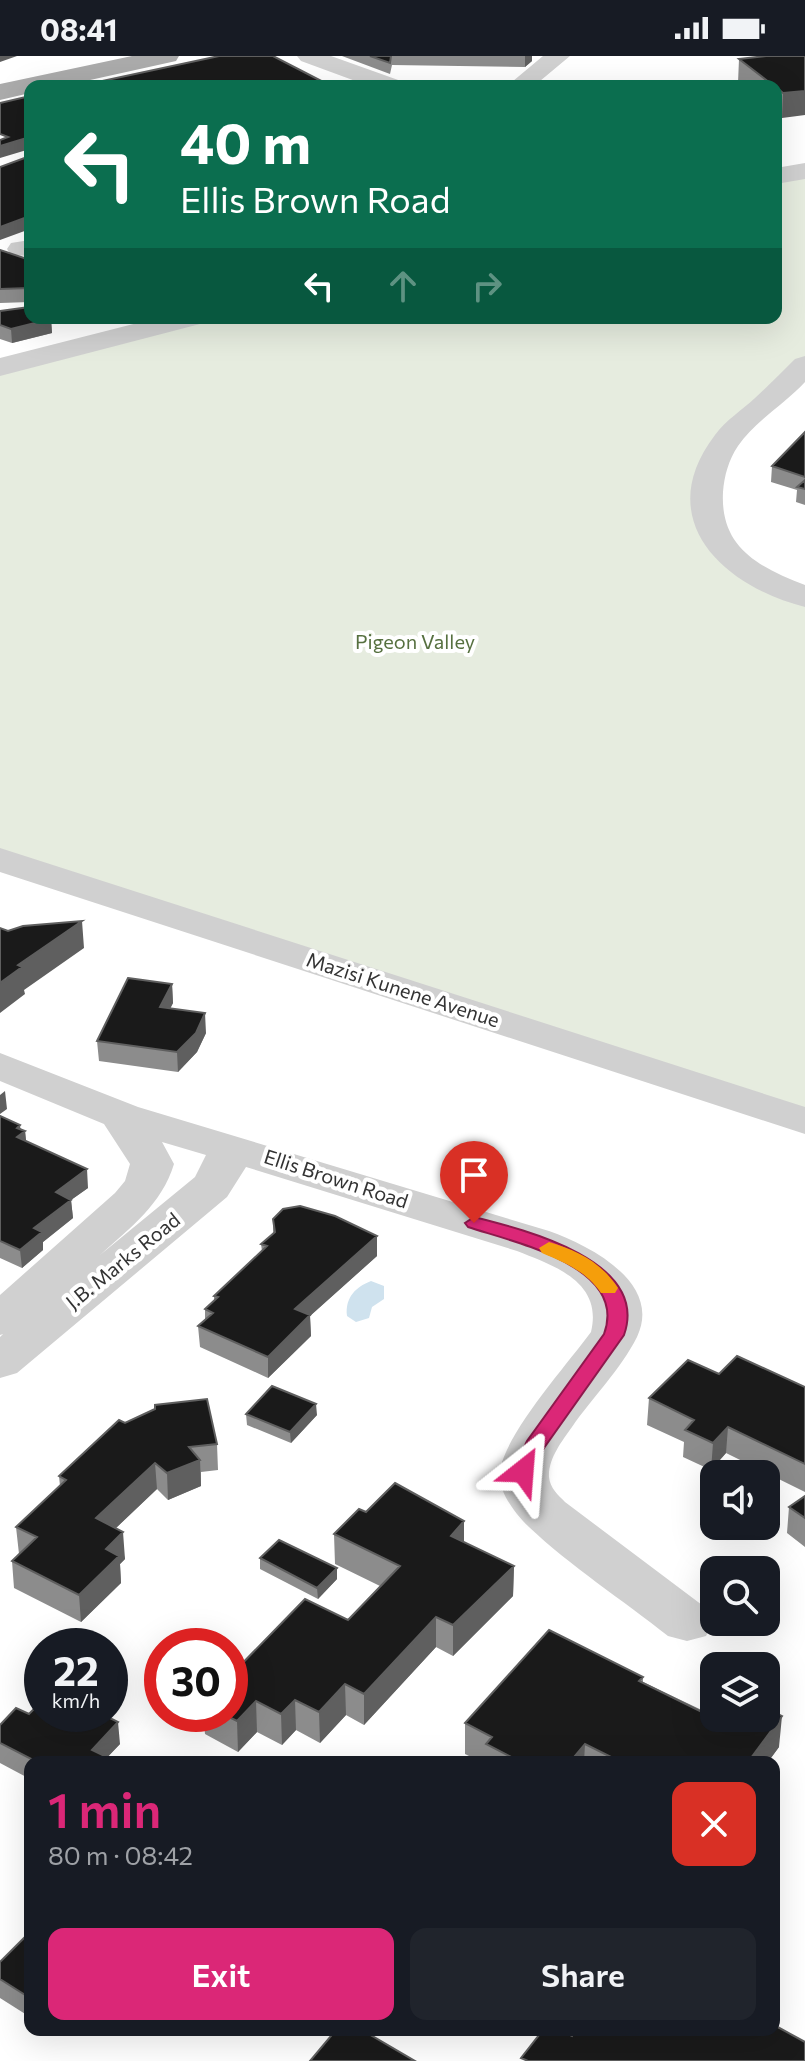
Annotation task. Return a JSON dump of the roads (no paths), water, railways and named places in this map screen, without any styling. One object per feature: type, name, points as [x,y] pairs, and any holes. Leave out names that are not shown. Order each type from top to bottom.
[{"type":"main road","points":[[0,72],[75,56]]},
{"type":"main road","points":[[56,80],[167,56]]},
{"type":"main road","points":[[0,92],[24,87]]},
{"type":"street","points":[[526,80],[551,57]]},
{"type":"street","points":[[299,58],[345,80]]},
{"type":"street","points":[[299,58],[372,80]]},
{"type":"street","points":[[782,175],[805,171]]},
{"type":"street","points":[[0,367],[167,324]]},
{"type":"street","points":[[805,365],[770,401],[742,421],[723,444],[704,497],[710,527],[731,559],[774,585],[805,597]]},
{"type":"street","name":"Mazisi Kunene Avenue","points":[[0,859],[805,1121]]},
{"type":"street","name":"Ellis Brown Road","points":[[0,1066],[119,1114],[535,1242],[580,1262],[599,1275],[615,1299],[619,1319],[614,1335],[535,1446],[523,1471],[528,1493],[547,1515],[687,1622]]},
{"type":"street","name":"J.B. Marks Road","points":[[0,1320],[131,1203],[146,1184],[152,1164],[144,1147],[119,1114]]},
{"type":"street","name":"J.B. Marks Road","points":[[0,1362],[211,1187],[223,1170],[230,1147]]},
{"type":"water","points":[[371,1281],[384,1286],[384,1299],[372,1307],[369,1318],[356,1322],[347,1316],[348,1303],[356,1290]]},
{"type":"park label","name":"Pigeon Valley","points":[[415,642]]}]
